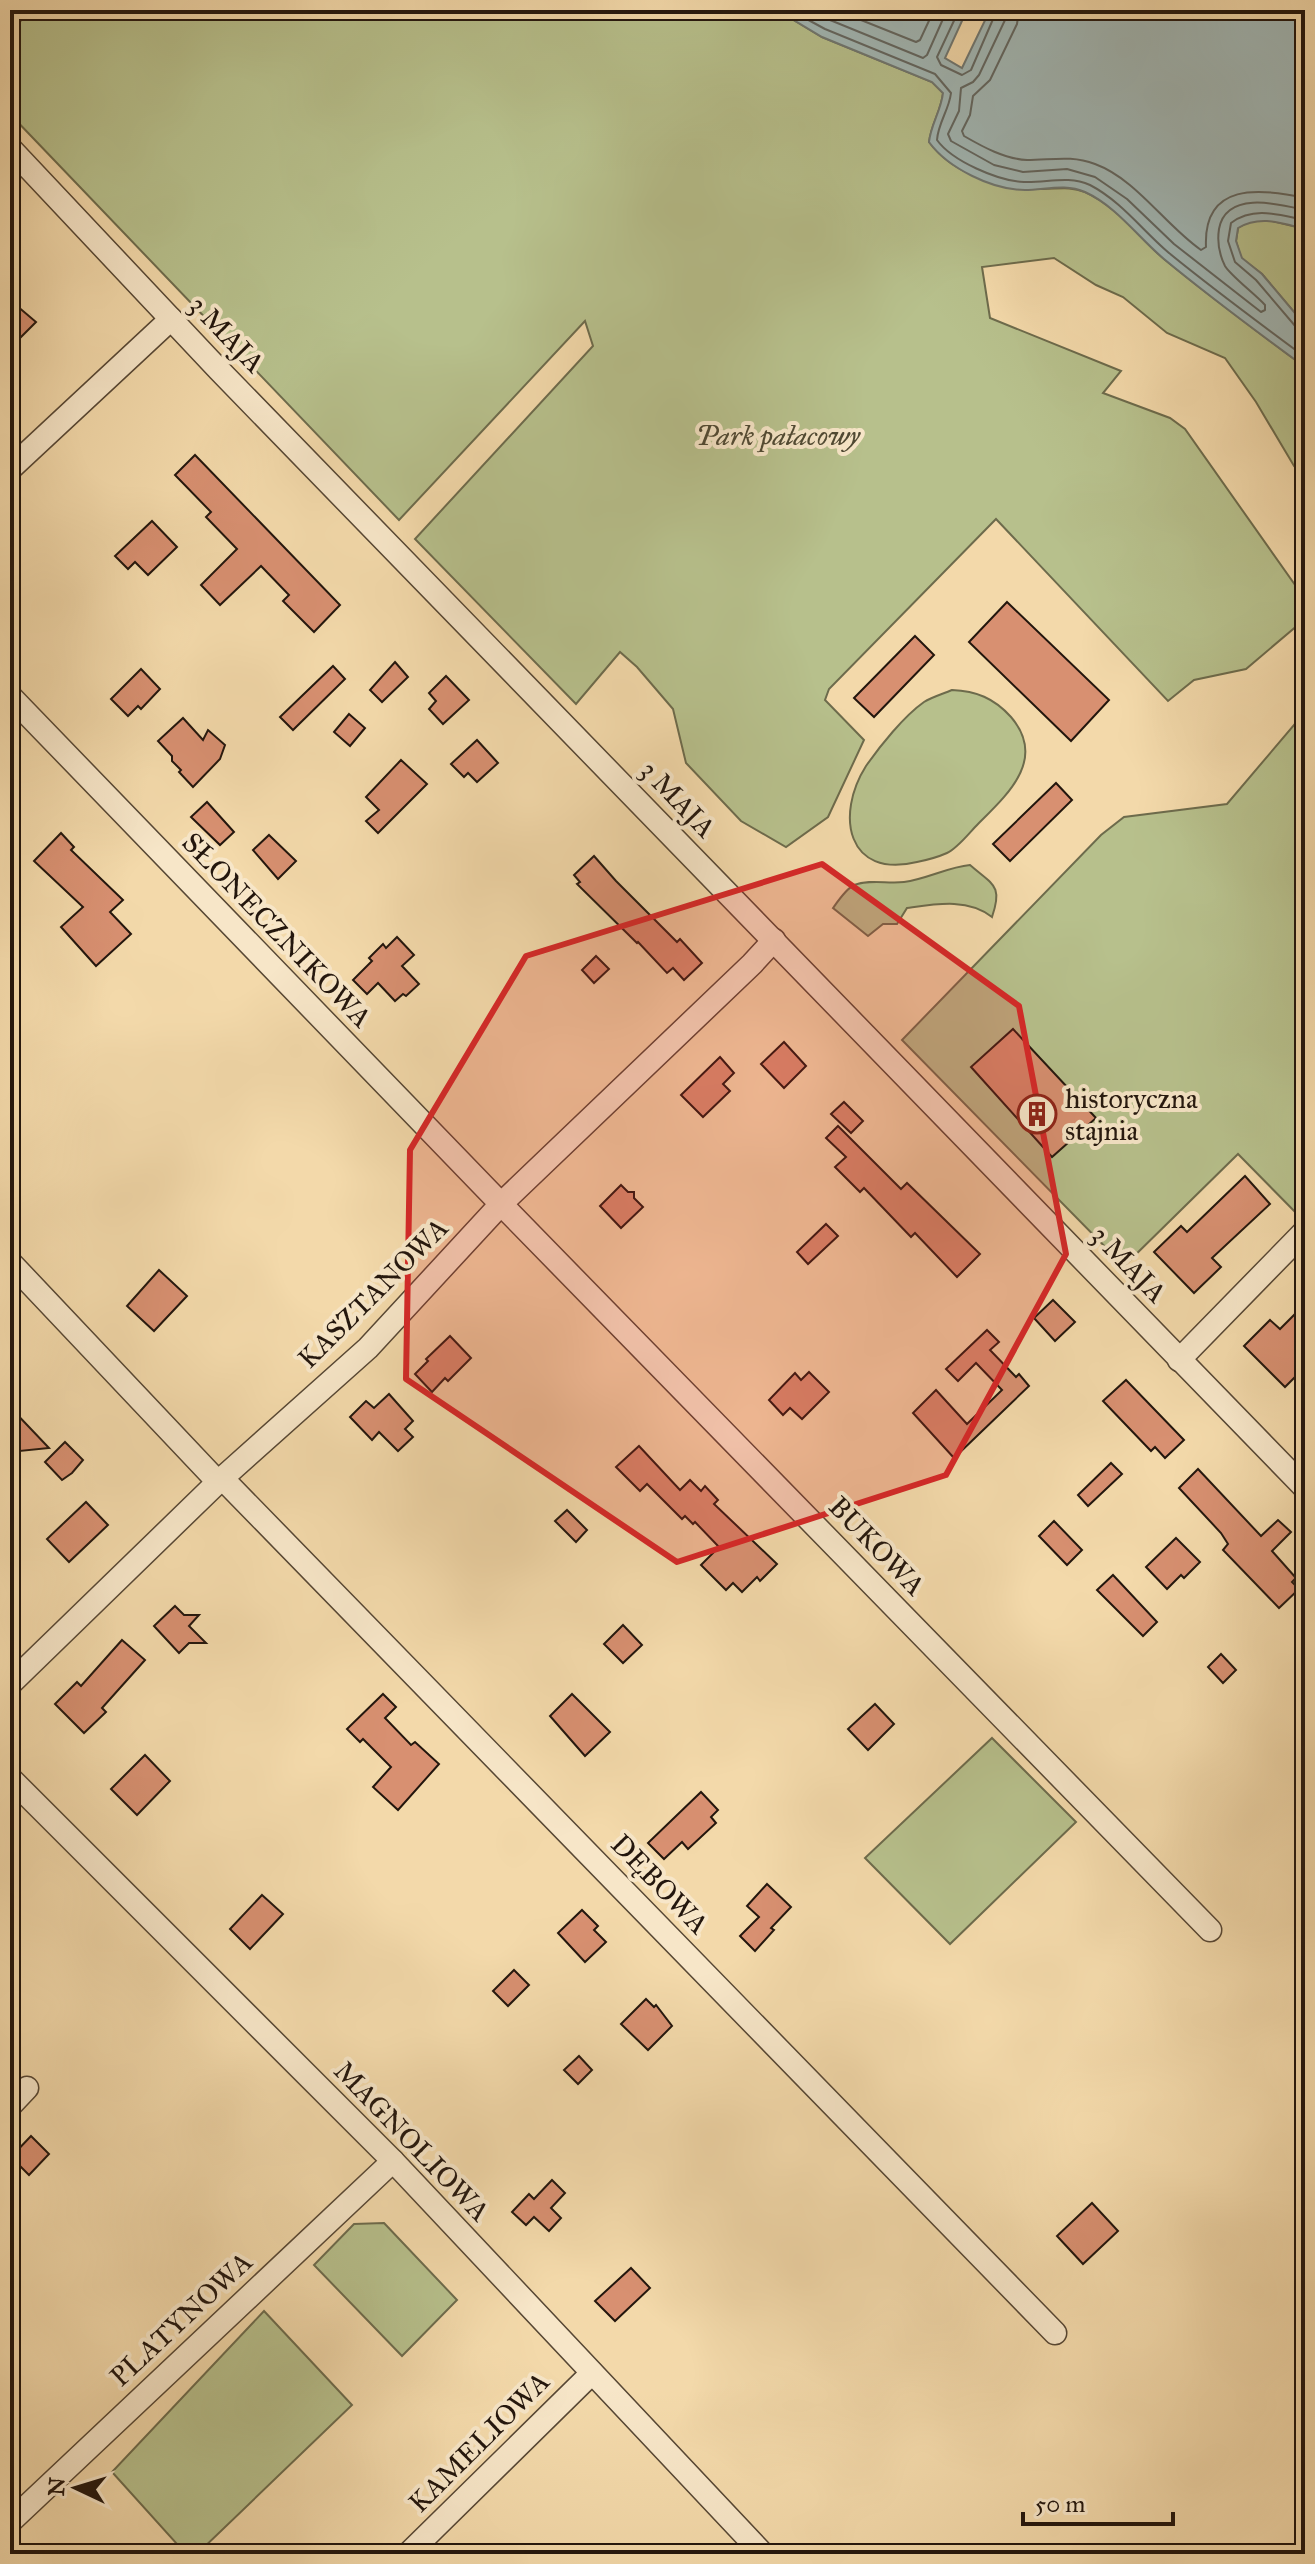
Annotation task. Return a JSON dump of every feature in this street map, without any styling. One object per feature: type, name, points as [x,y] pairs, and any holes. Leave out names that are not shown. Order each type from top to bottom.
[{"type":"street","name":"3 MAJA","points":[[10,148],[171,319],[1305,1488]]},
{"type":"street","points":[[10,469],[171,319]]},
{"type":"street","name":"SŁONECZNIKOWA","points":[[10,696],[501,1204]]},
{"type":"street","name":"KASZTANOWA","points":[[10,1684],[220,1480],[368,1348],[501,1204],[774,940]]},
{"type":"street","name":"BUKOWA","points":[[501,1204],[1210,1930]]},
{"type":"street","points":[[1179,1360],[1305,1231]]},
{"type":"street","name":"DĘBOWA","points":[[10,1262],[1055,2333]]},
{"type":"street","name":"MAGNOLIOWA","points":[[10,1778],[393,2161],[763,2554]]},
{"type":"street","points":[[10,2106],[27,2088]]},
{"type":"street","name":"PLATYNOWA","points":[[10,2522],[393,2161]]},
{"type":"street","name":"KAMELIOWA","points":[[408,2554],[592,2373]]},
{"type":"highlighted area","points":[[822,864],[1019,1006],[1066,1254],[946,1475],[677,1562],[406,1379],[410,1150],[526,956]]},
{"type":"green space","name":"Park pałacowy","points":[[28,10],[777,10],[822,37],[932,82],[943,93],[929,142],[952,164],[996,183],[1027,188],[1074,189],[1097,198],[1181,273],[1305,367],[1305,478],[1294,466],[1256,402],[1225,358],[1167,333],[1123,297],[1096,285],[1054,258],[982,267],[990,318],[1121,371],[1103,393],[1170,418],[1185,429],[1305,599],[1305,619],[1246,669],[1194,680],[1168,701],[996,519],[829,689],[825,700],[864,740],[828,817],[786,847],[741,821],[686,763],[673,709],[620,652],[576,704],[415,539],[593,346],[585,321],[399,520],[10,114],[10,37]]},
{"type":"green space","points":[[1268,220],[1305,229],[1305,325],[1262,274],[1241,258],[1236,241],[1238,228],[1250,221]]},
{"type":"green space","points":[[952,690],[984,697],[1011,717],[1021,732],[1025,747],[1019,775],[1001,801],[951,851],[917,862],[893,865],[875,861],[862,852],[854,839],[850,822],[856,785],[866,766],[908,715],[924,702]]},
{"type":"green space","points":[[1305,712],[1305,1222],[1238,1154],[1124,1266],[902,1040],[1101,835],[1124,817],[1227,804]]},
{"type":"green space","points":[[970,865],[994,886],[996,898],[992,917],[962,905],[907,908],[897,924],[883,924],[868,936],[833,908],[854,885],[904,882]]},
{"type":"green space","points":[[992,1738],[1076,1822],[950,1944],[865,1858]]},
{"type":"green space","points":[[384,2223],[457,2300],[402,2356],[314,2265],[354,2224]]},
{"type":"green space","points":[[264,2311],[352,2405],[197,2554],[186,2554],[112,2472]]},
{"type":"water","points":[[777,10],[967,10],[945,58],[962,68],[990,10],[1305,10],[1305,229],[1271,221],[1254,222],[1238,228],[1236,241],[1242,258],[1262,274],[1305,325],[1305,367],[1181,273],[1096,198],[1070,188],[1012,189],[985,182],[959,169],[929,142],[943,93],[932,82],[822,37]]},
{"type":"building","points":[[10,300],[36,322],[10,348]]},
{"type":"building","points":[[195,455],[340,605],[314,632],[283,601],[289,595],[261,566],[220,605],[201,585],[237,549],[206,517],[211,512],[175,475]]},
{"type":"building","points":[[152,521],[177,547],[148,575],[135,562],[128,569],[115,556]]},
{"type":"building","points":[[1007,602],[1109,700],[1071,741],[969,642]]},
{"type":"building","points":[[915,636],[934,655],[874,717],[854,698]]},
{"type":"building","points":[[395,662],[408,677],[382,702],[370,690]]},
{"type":"building","points":[[333,666],[345,679],[293,730],[280,717]]},
{"type":"building","points":[[141,669],[160,689],[141,709],[138,706],[128,716],[111,699]]},
{"type":"building","points":[[446,676],[469,700],[443,724],[429,709],[436,701],[429,693]]},
{"type":"building","points":[[349,714],[365,728],[350,746],[334,732]]},
{"type":"building","points":[[183,718],[203,740],[208,730],[225,745],[220,759],[193,787],[158,741]]},
{"type":"building","points":[[477,740],[498,763],[477,782],[468,773],[464,777],[451,764]]},
{"type":"building","points":[[401,760],[427,784],[378,833],[366,821],[379,810],[366,797]]},
{"type":"building","points":[[1056,783],[1072,800],[1010,861],[993,844]]},
{"type":"building","points":[[207,802],[234,832],[220,845],[191,817]]},
{"type":"building","points":[[61,833],[74,847],[71,850],[123,900],[110,912],[131,934],[96,966],[61,927],[83,907],[34,861]]},
{"type":"building","points":[[269,835],[296,861],[278,879],[253,850]]},
{"type":"building","points":[[594,856],[677,942],[680,939],[702,963],[684,980],[673,968],[667,973],[577,884],[580,882],[574,875]]},
{"type":"building","points":[[397,937],[414,955],[402,966],[419,984],[395,1001],[378,983],[367,994],[353,980],[372,961],[369,958],[383,944],[386,948]]},
{"type":"building","points":[[596,956],[609,969],[594,983],[582,970]]},
{"type":"building","name":"historyczna stajnia","points":[[1013,1029],[1096,1118],[1052,1157],[971,1067]]},
{"type":"building","points":[[784,1042],[806,1066],[784,1088],[761,1064]]},
{"type":"building","points":[[720,1057],[734,1073],[723,1084],[730,1091],[703,1117],[681,1095]]},
{"type":"building","points":[[844,1102],[863,1121],[851,1133],[831,1114]]},
{"type":"building","points":[[838,1126],[901,1189],[907,1183],[980,1254],[957,1277],[915,1233],[911,1237],[864,1188],[860,1192],[835,1167],[846,1157],[826,1138]]},
{"type":"building","points":[[1245,1176],[1270,1204],[1212,1258],[1221,1267],[1194,1293],[1154,1252],[1181,1226],[1187,1232]]},
{"type":"building","points":[[621,1185],[628,1192],[634,1192],[634,1198],[643,1207],[621,1228],[600,1206]]},
{"type":"building","points":[[826,1224],[838,1236],[808,1264],[797,1252]]},
{"type":"building","points":[[159,1270],[187,1296],[154,1331],[127,1306]]},
{"type":"building","points":[[1053,1300],[1075,1322],[1055,1341],[1034,1318]]},
{"type":"building","points":[[1305,1304],[1305,1367],[1285,1387],[1244,1346],[1270,1320],[1280,1329]]},
{"type":"building","points":[[987,1330],[999,1342],[990,1350],[1029,1386],[954,1458],[913,1413],[936,1390],[967,1424],[1002,1390],[976,1363],[958,1381],[946,1369]]},
{"type":"building","points":[[450,1336],[471,1358],[432,1392],[415,1374]]},
{"type":"building","points":[[809,1372],[829,1392],[802,1419],[790,1408],[783,1415],[769,1400],[795,1373],[801,1380]]},
{"type":"building","points":[[1126,1380],[1184,1440],[1165,1458],[1155,1447],[1151,1451],[1103,1401]]},
{"type":"building","points":[[389,1394],[413,1421],[405,1429],[413,1437],[398,1451],[379,1432],[372,1440],[350,1417],[366,1401],[374,1408]]},
{"type":"building","points":[[10,1407],[49,1448],[10,1452]]},
{"type":"building","points":[[65,1442],[83,1460],[62,1480],[45,1462]]},
{"type":"building","points":[[639,1446],[680,1490],[690,1480],[701,1491],[705,1486],[718,1500],[714,1504],[777,1564],[760,1581],[757,1577],[742,1592],[733,1583],[726,1590],[701,1565],[719,1547],[695,1522],[693,1524],[685,1516],[682,1519],[647,1484],[640,1491],[616,1467]]},
{"type":"building","points":[[1111,1463],[1122,1474],[1088,1506],[1078,1495]]},
{"type":"building","points":[[1198,1469],[1261,1536],[1278,1520],[1291,1532],[1272,1551],[1296,1578],[1292,1582],[1299,1589],[1279,1608],[1223,1550],[1228,1544],[1221,1533],[1179,1488]]},
{"type":"building","points":[[86,1502],[108,1525],[69,1562],[47,1539]]},
{"type":"building","points":[[567,1510],[587,1530],[576,1542],[555,1521]]},
{"type":"building","points":[[1054,1521],[1082,1550],[1067,1565],[1039,1536]]},
{"type":"building","points":[[1176,1538],[1200,1562],[1167,1589],[1146,1567]]},
{"type":"building","points":[[1113,1575],[1157,1622],[1143,1636],[1097,1590]]},
{"type":"building","points":[[175,1606],[184,1615],[199,1615],[189,1626],[206,1643],[189,1643],[179,1653],[154,1626]]},
{"type":"building","points":[[623,1625],[642,1645],[623,1663],[604,1644]]},
{"type":"building","points":[[122,1640],[145,1660],[102,1708],[106,1712],[84,1733],[55,1704],[77,1682],[81,1686]]},
{"type":"building","points":[[1221,1654],[1236,1670],[1223,1683],[1208,1667]]},
{"type":"building","points":[[383,1694],[396,1707],[385,1718],[411,1745],[415,1742],[439,1764],[398,1810],[373,1787],[391,1767],[363,1739],[360,1742],[347,1729]]},
{"type":"building","points":[[572,1694],[610,1732],[585,1756],[550,1716]]},
{"type":"building","points":[[875,1704],[894,1724],[868,1750],[848,1729]]},
{"type":"building","points":[[145,1755],[170,1781],[137,1815],[111,1789]]},
{"type":"building","points":[[701,1792],[718,1810],[711,1817],[716,1823],[688,1849],[682,1842],[664,1859],[648,1843]]},
{"type":"building","points":[[767,1884],[791,1907],[755,1951],[740,1936],[759,1917],[747,1906]]},
{"type":"building","points":[[262,1895],[283,1914],[250,1949],[230,1929]]},
{"type":"building","points":[[582,1910],[598,1926],[594,1930],[606,1942],[585,1962],[558,1933]]},
{"type":"building","points":[[514,1970],[529,1985],[508,2006],[493,1991]]},
{"type":"building","points":[[646,1999],[654,2007],[656,2005],[672,2026],[648,2050],[621,2024]]},
{"type":"building","points":[[579,2056],[592,2070],[578,2084],[564,2070]]},
{"type":"building","points":[[31,2136],[49,2154],[29,2175],[11,2157]]},
{"type":"building","points":[[552,2180],[565,2193],[551,2208],[561,2218],[549,2231],[534,2217],[526,2225],[512,2212],[529,2194],[534,2199]]},
{"type":"building","points":[[1092,2203],[1118,2231],[1083,2264],[1057,2236]]},
{"type":"building","points":[[631,2268],[650,2288],[615,2321],[595,2301]]},
{"type":"place","name":"historyczna stajnia","points":[[1037,1114]]}]
